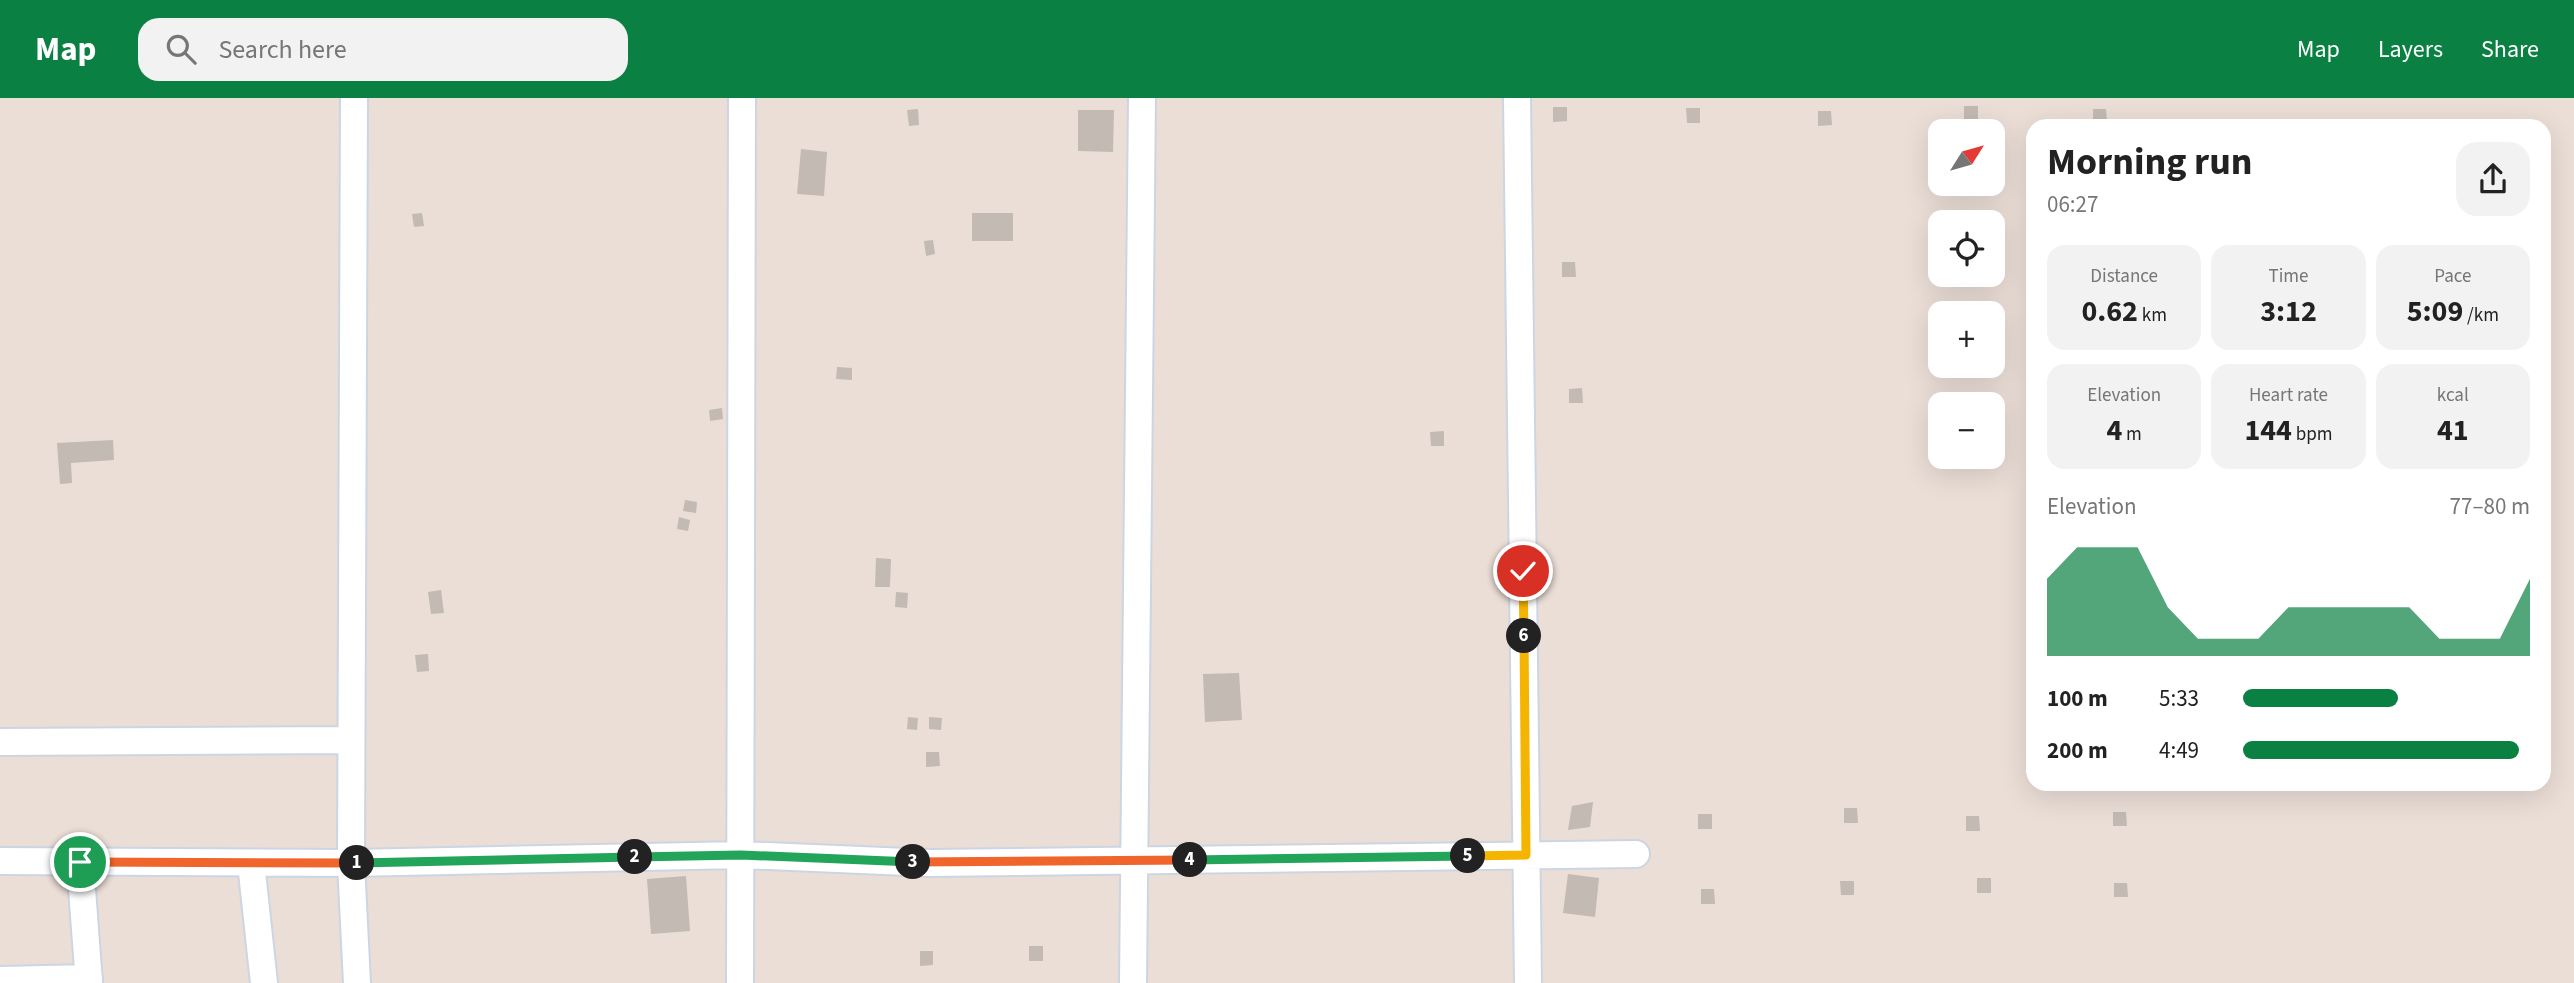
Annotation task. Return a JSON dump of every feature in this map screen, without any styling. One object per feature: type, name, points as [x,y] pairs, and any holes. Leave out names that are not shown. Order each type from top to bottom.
[{"type":"street","points":[[354,98],[351,863],[357,983]]},
{"type":"street","points":[[740,983],[742,98]]},
{"type":"street","points":[[1133,983],[1142,98]]},
{"type":"street","points":[[1517,98],[1528,983]]},
{"type":"street","points":[[0,742],[351,740]]},
{"type":"street","points":[[0,862],[351,863],[741,855],[930,863],[1636,854]]},
{"type":"street","points":[[0,980],[89,981],[80,862]]},
{"type":"street","points":[[251,863],[264,983]]},
{"type":"building","points":[[1964,106],[1978,106],[1978,119],[1964,119]]},
{"type":"building","points":[[1553,107],[1567,107],[1567,121],[1553,122]]},
{"type":"building","points":[[1686,108],[1700,108],[1700,123],[1687,123]]},
{"type":"building","points":[[918,109],[919,125],[909,126],[907,110]]},
{"type":"building","points":[[2093,109],[2106,109],[2107,119],[2093,119]]},
{"type":"building","points":[[1078,110],[1114,110],[1113,152],[1078,151]]},
{"type":"building","points":[[1818,111],[1831,111],[1832,125],[1818,126]]},
{"type":"building","points":[[801,149],[827,152],[824,196],[797,194]]},
{"type":"building","points":[[422,213],[424,226],[414,227],[412,214]]},
{"type":"building","points":[[972,213],[1013,213],[1013,241],[972,241]]},
{"type":"building","points":[[933,240],[935,254],[926,256],[924,241]]},
{"type":"building","points":[[1562,262],[1575,262],[1576,277],[1562,277]]},
{"type":"building","points":[[837,367],[852,368],[852,380],[836,379]]},
{"type":"building","points":[[1582,388],[1583,403],[1569,403],[1569,389]]},
{"type":"building","points":[[722,408],[723,419],[710,421],[709,410]]},
{"type":"building","points":[[1444,431],[1444,446],[1431,446],[1430,432]]},
{"type":"building","points":[[113,440],[114,460],[71,463],[72,483],[60,484],[57,443]]},
{"type":"building","points":[[685,500],[697,502],[696,513],[683,511]]},
{"type":"building","points":[[679,517],[690,520],[688,531],[677,529]]},
{"type":"building","points":[[876,558],[891,559],[890,587],[875,587]]},
{"type":"building","points":[[441,590],[444,613],[431,614],[428,592]]},
{"type":"building","points":[[896,592],[908,593],[907,608],[895,607]]},
{"type":"building","points":[[428,654],[429,671],[417,672],[415,655]]},
{"type":"building","points":[[1239,673],[1242,720],[1205,722],[1203,674]]},
{"type":"building","points":[[908,717],[918,718],[917,730],[907,729]]},
{"type":"building","points":[[929,717],[942,718],[941,730],[929,729]]},
{"type":"building","points":[[926,752],[939,752],[940,766],[926,767]]},
{"type":"building","points":[[1593,802],[1590,827],[1568,830],[1572,806]]},
{"type":"building","points":[[1844,808],[1857,808],[1858,823],[1844,823]]},
{"type":"building","points":[[2113,812],[2126,812],[2127,826],[2113,826]]},
{"type":"building","points":[[1698,814],[1712,814],[1712,829],[1698,829]]},
{"type":"building","points":[[1966,816],[1979,816],[1980,831],[1966,831]]},
{"type":"building","points":[[1568,874],[1599,878],[1595,917],[1563,913]]},
{"type":"building","points":[[686,876],[690,931],[651,934],[647,879]]},
{"type":"building","points":[[1977,878],[1991,878],[1991,893],[1977,893]]},
{"type":"building","points":[[1840,881],[1854,881],[1854,895],[1841,895]]},
{"type":"building","points":[[2114,883],[2127,883],[2128,897],[2114,897]]},
{"type":"building","points":[[1701,889],[1714,889],[1715,904],[1701,904]]},
{"type":"building","points":[[1029,946],[1043,946],[1043,961],[1029,961]]},
{"type":"building","points":[[920,951],[933,951],[933,965],[920,966]]},
{"type":"route","points":[[80,862],[351,863],[741,855],[930,863],[1526,855],[1523,571]]}]
